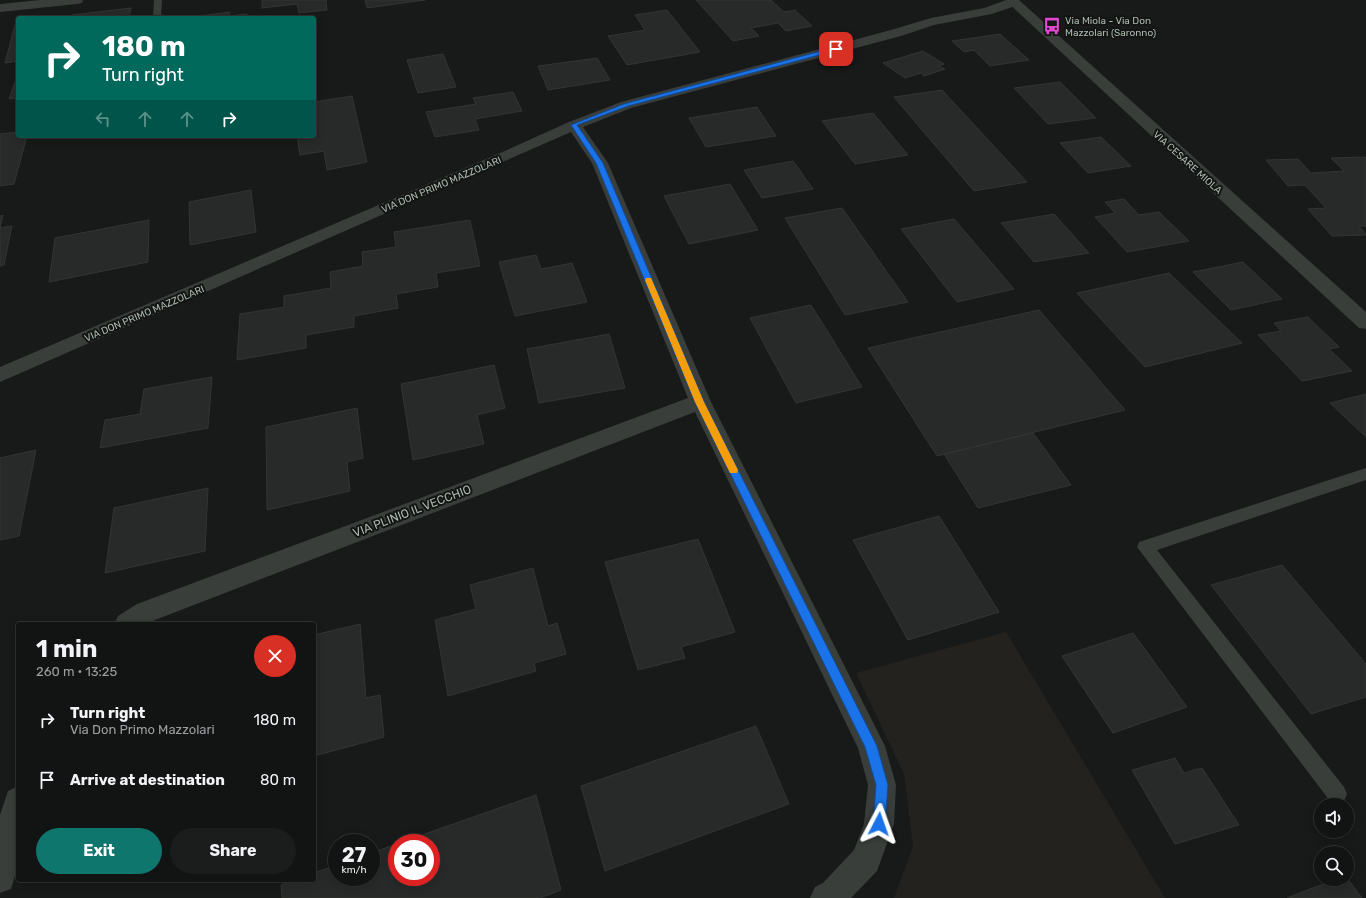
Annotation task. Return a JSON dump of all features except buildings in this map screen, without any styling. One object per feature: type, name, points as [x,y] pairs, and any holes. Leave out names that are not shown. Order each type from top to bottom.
[{"type":"street","points":[[7,8],[77,0]]},
{"type":"street","points":[[960,4],[1012,1]]},
{"type":"street","name":"VIA DON PRIMO MAZZOLARI","points":[[0,375],[513,153],[574,125],[626,105],[896,33],[931,22],[987,12],[1012,1]]},
{"type":"street","name":"VIA CESARE MIOLA","points":[[1012,1],[1366,323]]},
{"type":"street","name":"VIA DON PRIMO MAZZOLARI","points":[[896,33],[915,16],[941,7]]},
{"type":"street","points":[[574,125],[600,163],[700,402],[871,746],[882,785],[879,824],[866,860],[834,894],[826,898]]},
{"type":"street","name":"VIA PLINIO IL VECCHIO","points":[[129,622],[146,612],[700,402]]},
{"type":"street","points":[[0,878],[16,810]]},
{"type":"lane","points":[[157,16],[158,0]]},
{"type":"lane","points":[[1336,794],[1145,547],[1366,474]]},
{"type":"shaded area","points":[[1006,632],[1165,898],[894,898],[913,846],[904,774],[856,673]]},
{"type":"slow traffic","points":[[649,280],[700,402],[734,470]]},
{"type":"place","name":"Via Miola - Via Don Mazzolari (Saronno)","points":[[1052,26]]},
{"type":"route","points":[[836,49],[626,105],[574,125],[600,163],[700,402],[871,746],[882,785],[879,824]]}]
